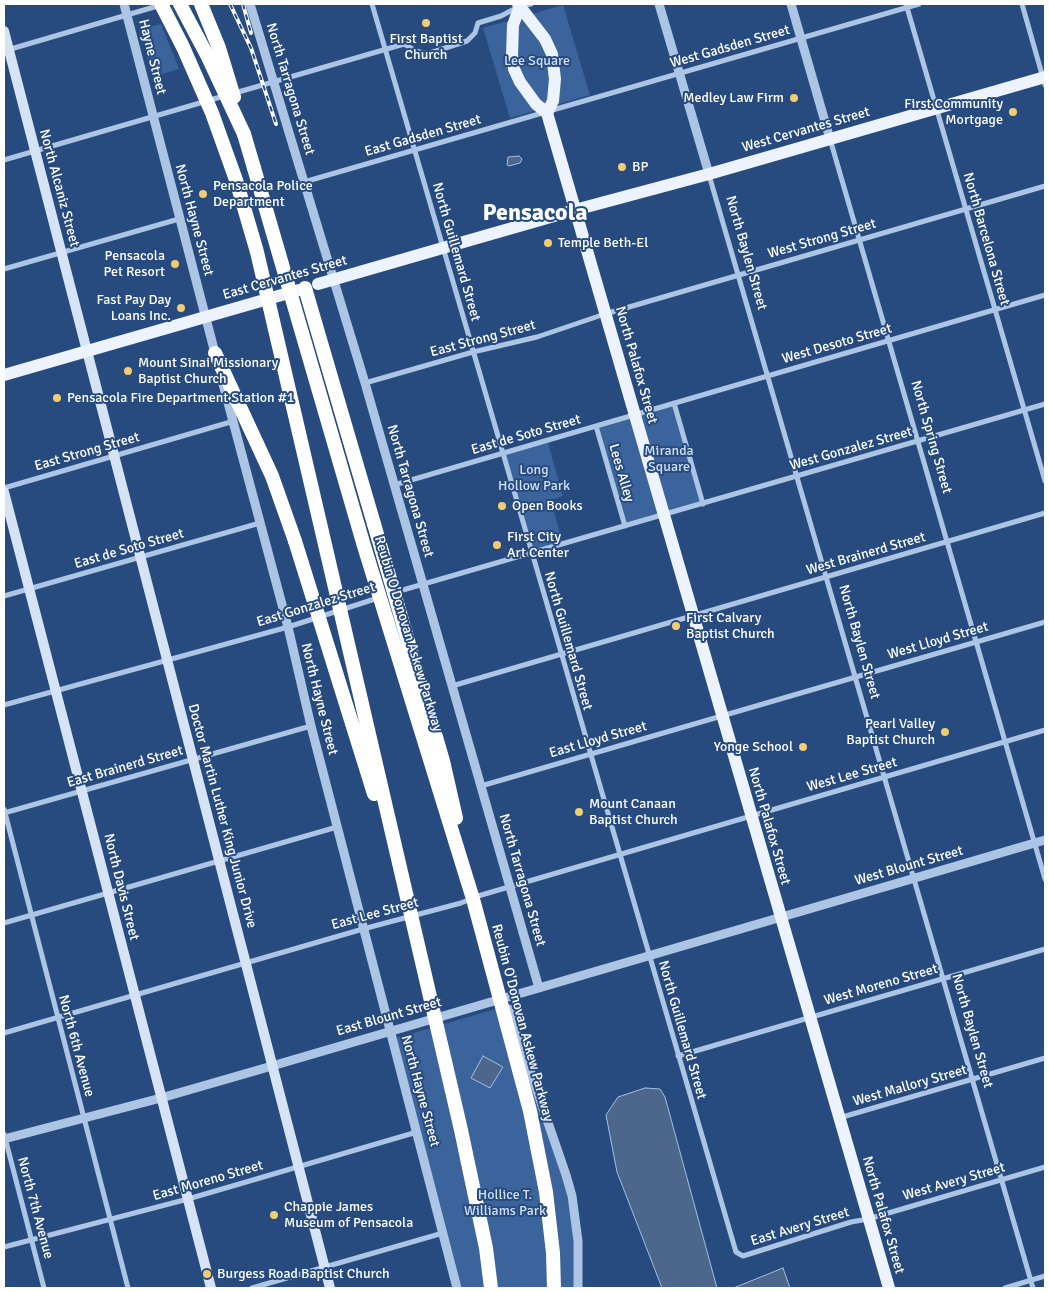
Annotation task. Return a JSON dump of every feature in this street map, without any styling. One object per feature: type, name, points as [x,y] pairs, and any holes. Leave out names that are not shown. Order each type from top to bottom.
[{"type":"highway","points":[[154,4],[183,47]]},
{"type":"highway","points":[[161,4],[183,47],[225,148],[244,202],[258,252],[461,1130],[486,1248],[491,1288]]},
{"type":"highway","name":"Reubin O'Donovan Askew Parkway","points":[[180,4],[244,134],[472,904],[530,1111],[546,1192],[553,1253],[554,1288]]},
{"type":"highway","points":[[201,4],[222,58],[244,134]]},
{"type":"highway","points":[[312,286],[443,761],[472,904]]},
{"type":"highway","points":[[214,353],[272,476],[295,542],[368,775],[404,912],[423,969]]},
{"type":"main road","points":[[523,5],[513,25],[512,55],[514,69],[520,82],[536,104],[548,113]]},
{"type":"main road","name":"North Palafox Street","points":[[523,5],[545,39],[554,62],[553,101],[548,113],[888,1288]]},
{"type":"main road","name":"North Alcaniz Street","points":[[4,31],[6,51],[35,151],[87,351]]},
{"type":"main road","name":"West Cervantes Street","points":[[575,210],[709,174],[936,108],[1044,80]]},
{"type":"main road","name":"East Cervantes Street","points":[[4,375],[575,210]]},
{"type":"main road","name":"Doctor Martin Luther King Junior Drive","points":[[87,351],[330,1288]]},
{"type":"main road","name":"North Davis Street","points":[[4,492],[211,1288]]},
{"type":"street","name":"Hayne Street","points":[[124,4],[153,117]]},
{"type":"street","points":[[6,51],[167,4]]},
{"type":"street","name":"North Tarragona Street","points":[[250,4],[394,485],[539,988]]},
{"type":"street","name":"North Guillemard Street","points":[[372,4],[648,956],[738,1255]]},
{"type":"street","name":"North Baylen Street","points":[[659,4],[1033,1288]]},
{"type":"street","name":"North Spring Street","points":[[791,4],[1045,879]]},
{"type":"street","name":"West Gadsden Street","points":[[548,113],[907,5],[919,4]]},
{"type":"street","points":[[1022,4],[1044,80]]},
{"type":"street","points":[[4,160],[404,44],[416,51],[427,54],[465,42],[475,33],[478,23],[501,16],[523,5]]},
{"type":"street","name":"North Barcelona Street","points":[[907,5],[1045,481]]},
{"type":"street","name":"East Gadsden Street","points":[[304,182],[548,113]]},
{"type":"street","name":"North Hayne Street","points":[[153,117],[288,627],[311,726],[457,1288]]},
{"type":"street","name":"West Strong Street","points":[[605,314],[1045,186]]},
{"type":"street","points":[[4,269],[180,219]]},
{"type":"street","name":"West Desoto Street","points":[[634,414],[1045,295]]},
{"type":"street","name":"East Strong Street","points":[[364,383],[473,352],[537,337],[605,314]]},
{"type":"street","points":[[674,403],[703,504]]},
{"type":"street","name":"West Gonzalez Street","points":[[664,515],[1045,404]]},
{"type":"street","name":"East de Soto Street","points":[[394,485],[634,414]]},
{"type":"street","name":"East Strong Street","points":[[4,488],[234,421]]},
{"type":"street","name":"Lees Alley","points":[[596,426],[625,526]]},
{"type":"street","name":"West Brainerd Street","points":[[693,616],[1045,513]]},
{"type":"street","name":"East Gonzalez Street","points":[[392,593],[664,515]]},
{"type":"street","name":"East de Soto Street","points":[[4,596],[260,523]]},
{"type":"street","name":"East Gonzalez Street","points":[[4,705],[288,627],[384,596]]},
{"type":"street","points":[[452,686],[693,616]]},
{"type":"street","name":"West Lloyd Street","points":[[722,716],[1045,622]]},
{"type":"street","name":"East Lloyd Street","points":[[481,786],[722,716]]},
{"type":"street","name":"East Brainerd Street","points":[[4,812],[82,792],[311,726]]},
{"type":"street","name":"West Lee Street","points":[[751,817],[1045,730]]},
{"type":"street","name":"North 6th Avenue","points":[[4,812],[128,1288]]},
{"type":"street","name":"East Lee Street","points":[[4,1032],[363,929],[472,904],[510,887],[751,817]]},
{"type":"street","points":[[4,923],[337,827]]},
{"type":"street","name":"West Blount Street","points":[[780,918],[1045,840]]},
{"type":"street","name":"East Blount Street","points":[[4,1137],[161,1098],[780,918]]},
{"type":"street","points":[[486,924],[505,997],[566,1175],[576,1218],[578,1288]]},
{"type":"street","name":"West Moreno Street","points":[[810,1018],[1045,949]]},
{"type":"street","points":[[678,1056],[810,1018]]},
{"type":"street","name":"West Mallory Street","points":[[839,1118],[1045,1058]]},
{"type":"street","name":"East Moreno Street","points":[[4,1247],[188,1199],[417,1132]]},
{"type":"street","name":"North 7th Avenue","points":[[4,1137],[44,1288]]},
{"type":"street","name":"West Avery Street","points":[[868,1219],[1045,1167]]},
{"type":"street","name":"East Avery Street","points":[[738,1255],[743,1256],[843,1224],[868,1219]]},
{"type":"street","points":[[252,1288],[443,1233]]},
{"type":"street","points":[[1005,1288],[1045,1276]]},
{"type":"green space","name":"Lee Square","points":[[563,5],[590,95],[510,118],[483,28]]},
{"type":"green space","points":[[161,24],[179,69],[152,77],[140,29]]},
{"type":"green space","name":"Miranda Square","points":[[674,403],[703,504],[625,526],[596,426]]},
{"type":"green space","name":"Long Hollow Park","points":[[547,440],[563,496],[551,500],[563,544],[531,553],[502,453]]},
{"type":"green space","name":"Hollice T. Williams Park","points":[[506,1006],[565,1185],[573,1231],[574,1288],[462,1288],[396,1038]]},
{"type":"shaded area","points":[[519,156],[522,159],[520,163],[507,165],[508,157]]},
{"type":"shaded area","points":[[483,1056],[503,1067],[490,1088],[471,1078]]},
{"type":"shaded area","points":[[645,1088],[660,1089],[665,1097],[717,1288],[662,1288],[617,1172],[606,1115],[618,1097]]},
{"type":"shaded area","points":[[783,1268],[790,1288],[733,1288],[736,1287]]},
{"type":"railway","points":[[230,4],[251,48],[276,124]]},
{"type":"railway","points":[[243,4],[251,33]]},
{"type":"place","name":"First Baptist Church","points":[[426,23]]},
{"type":"place","name":"Medley Law Firm","points":[[794,98]]},
{"type":"place","name":"First Community Mortgage","points":[[1013,112]]},
{"type":"place","name":"BP","points":[[622,167]]},
{"type":"place","name":"Pensacola Police Department","points":[[203,194]]},
{"type":"place","name":"Temple Beth-El","points":[[548,243]]},
{"type":"place","name":"Pensacola Pet Resort","points":[[175,264]]},
{"type":"place","name":"Fast Pay Day Loans Inc.","points":[[181,308]]},
{"type":"place","name":"Mount Sinai Missionary Baptist Church","points":[[128,371]]},
{"type":"place","name":"Pensacola Fire Department Station #1","points":[[57,398]]},
{"type":"place","name":"Open Books","points":[[502,506]]},
{"type":"place","name":"First City Art Center","points":[[497,545]]},
{"type":"place","name":"First Calvary Baptist Church","points":[[676,626]]},
{"type":"place","name":"Pearl Valley Baptist Church","points":[[945,732]]},
{"type":"place","name":"Yonge School","points":[[803,747]]},
{"type":"place","name":"Mount Canaan Baptist Church","points":[[579,812]]},
{"type":"place","name":"Chappie James Museum of Pensacola","points":[[274,1215]]},
{"type":"place","name":"Burgess Road Baptist Church","points":[[207,1274]]},
{"type":"district","name":"Pensacola","points":[[535,214]]}]
